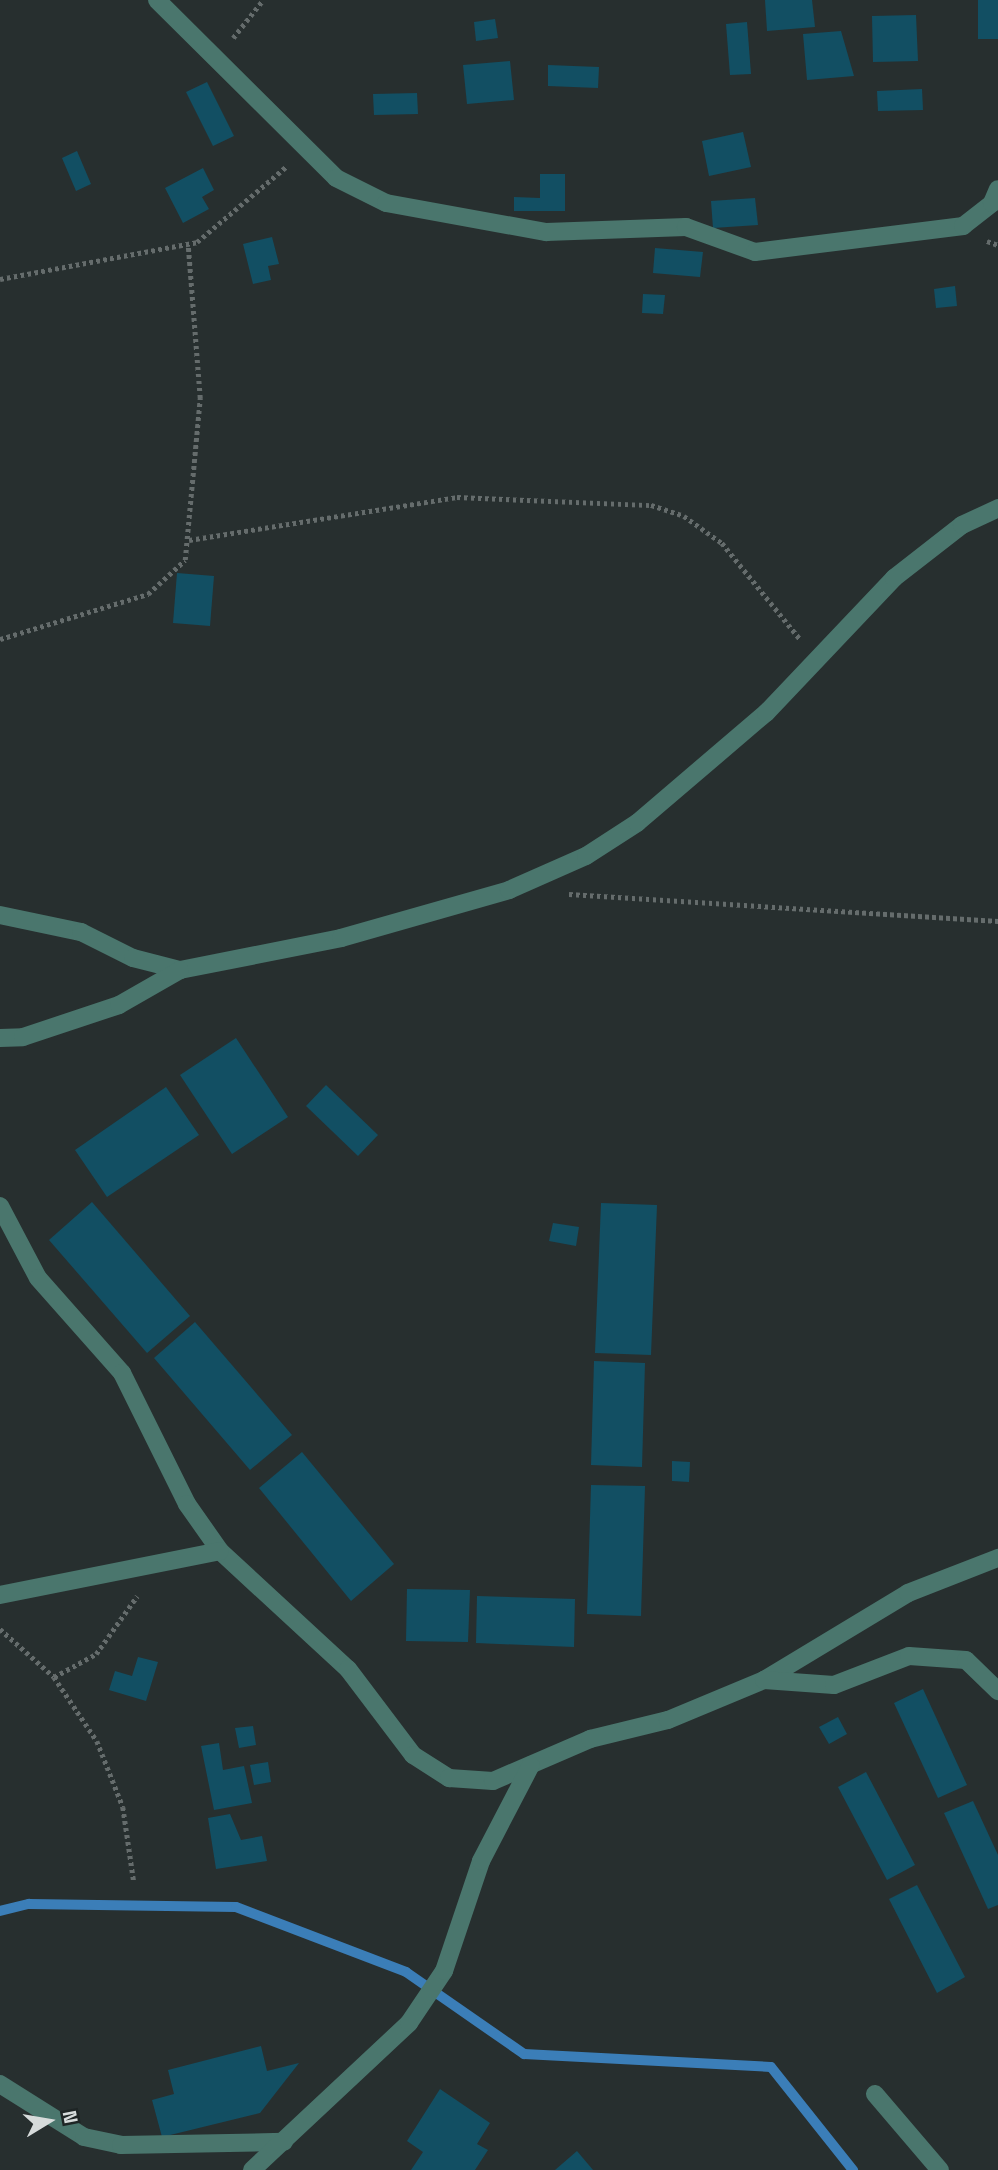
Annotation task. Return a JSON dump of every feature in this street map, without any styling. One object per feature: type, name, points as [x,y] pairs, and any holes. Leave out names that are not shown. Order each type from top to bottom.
[{"type":"street","points":[[158,0],[215,61],[336,178],[386,202],[546,232],[686,227],[755,252],[963,226],[992,203],[998,189]]},
{"type":"street","points":[[0,1038],[23,1037],[94,1014],[180,970],[341,938],[509,890],[586,856],[696,775],[766,713],[814,657],[937,542],[998,508]]},
{"type":"street","points":[[0,915],[81,932],[132,958],[180,970]]},
{"type":"street","points":[[0,1206],[38,1279],[122,1373],[187,1504],[220,1550],[348,1669],[413,1755],[449,1777],[493,1781],[590,1739],[668,1720],[764,1680],[908,1593],[998,1558]]},
{"type":"street","points":[[0,1595],[220,1550]]},
{"type":"street","points":[[764,1680],[834,1685],[909,1656],[966,1660],[998,1691]]},
{"type":"street","points":[[252,2170],[410,2023],[444,1972],[481,1861],[531,1765]]},
{"type":"street","points":[[0,2084],[84,2137],[121,2145],[284,2141]]},
{"type":"street","points":[[875,2094],[940,2170]]},
{"type":"path","points":[[215,61],[263,0]]},
{"type":"path","points":[[0,279],[188,245],[307,150]]},
{"type":"path","points":[[0,639],[148,594],[185,560],[189,540],[200,372],[188,245]]},
{"type":"path","points":[[189,540],[457,497],[651,505],[684,516],[722,543],[814,657]]},
{"type":"path","points":[[563,894],[998,921]]},
{"type":"path","points":[[54,1676],[105,1645],[155,1563]]},
{"type":"path","points":[[0,1629],[54,1676],[78,1707],[114,1781],[131,1836],[134,1881]]},
{"type":"building","points":[[765,0],[812,0],[815,27],[767,31]]},
{"type":"building","points":[[978,0],[998,0],[998,39],[978,39]]},
{"type":"building","points":[[916,15],[918,61],[873,62],[872,16]]},
{"type":"building","points":[[495,19],[498,38],[476,41],[474,22]]},
{"type":"building","points":[[747,22],[751,74],[730,75],[726,24]]},
{"type":"building","points":[[841,31],[854,76],[807,80],[803,34]]},
{"type":"building","points":[[510,61],[514,100],[467,104],[463,65]]},
{"type":"building","points":[[548,65],[599,67],[598,88],[548,86]]},
{"type":"building","points":[[207,82],[234,136],[213,146],[186,92]]},
{"type":"building","points":[[922,89],[923,110],[878,111],[877,91]]},
{"type":"building","points":[[417,93],[418,114],[374,115],[373,94]]},
{"type":"building","points":[[743,132],[751,167],[709,176],[702,141]]},
{"type":"building","points":[[77,151],[91,184],[76,191],[62,158]]},
{"type":"building","points":[[203,168],[214,190],[202,197],[209,209],[183,223],[165,188]]},
{"type":"building","points":[[540,174],[565,174],[565,211],[514,211],[514,197],[540,198]]},
{"type":"building","points":[[755,198],[758,225],[713,228],[711,201]]},
{"type":"building","points":[[272,237],[279,264],[268,266],[271,280],[253,284],[243,244]]},
{"type":"building","points":[[655,248],[703,252],[700,277],[653,273]]},
{"type":"building","points":[[955,286],[957,306],[936,308],[934,289]]},
{"type":"building","points":[[643,294],[665,295],[663,314],[642,313]]},
{"type":"building","points":[[177,573],[214,576],[210,626],[173,623]]},
{"type":"building","points":[[236,1038],[288,1117],[232,1154],[180,1075]]},
{"type":"building","points":[[326,1085],[378,1135],[358,1156],[306,1106]]},
{"type":"building","points":[[166,1087],[199,1135],[107,1197],[75,1150]]},
{"type":"building","points":[[92,1202],[190,1316],[147,1353],[49,1240]]},
{"type":"building","points":[[601,1203],[657,1205],[651,1355],[595,1353]]},
{"type":"building","points":[[553,1223],[579,1227],[576,1246],[549,1241]]},
{"type":"building","points":[[195,1322],[292,1435],[250,1470],[154,1358]]},
{"type":"building","points":[[594,1361],[645,1363],[642,1467],[591,1465]]},
{"type":"building","points":[[302,1452],[394,1564],[351,1601],[259,1488]]},
{"type":"building","points":[[672,1461],[690,1462],[689,1482],[672,1481]]},
{"type":"building","points":[[591,1485],[645,1486],[641,1616],[587,1614]]},
{"type":"building","points":[[407,1589],[470,1590],[468,1642],[406,1641]]},
{"type":"building","points":[[477,1596],[575,1599],[574,1647],[476,1643]]},
{"type":"building","points":[[138,1657],[158,1662],[146,1701],[109,1690],[115,1671],[132,1676]]},
{"type":"building","points":[[923,1689],[967,1785],[938,1798],[894,1703]]},
{"type":"building","points":[[838,1717],[847,1734],[829,1744],[819,1727]]},
{"type":"building","points":[[253,1726],[256,1745],[239,1748],[235,1728]]},
{"type":"building","points":[[219,1743],[223,1770],[244,1766],[252,1803],[214,1810],[201,1746]]},
{"type":"building","points":[[268,1762],[271,1782],[254,1785],[250,1765]]},
{"type":"building","points":[[866,1772],[915,1865],[887,1880],[838,1787]]},
{"type":"building","points":[[973,1801],[998,1855],[998,1905],[988,1909],[944,1813]]},
{"type":"building","points":[[230,1814],[241,1840],[262,1836],[267,1861],[216,1869],[208,1818]]},
{"type":"building","points":[[917,1885],[965,1977],[937,1993],[889,1899]]},
{"type":"building","points":[[261,2046],[267,2071],[299,2063],[260,2113],[162,2137],[152,2100],[174,2094],[168,2070]]},
{"type":"building","points":[[440,2089],[490,2123],[477,2144],[488,2150],[475,2170],[411,2170],[423,2152],[407,2141]]},
{"type":"building","points":[[577,2151],[593,2170],[555,2170]]},
{"type":"waterway","points":[[0,1911],[29,1904],[236,1907],[406,1972],[524,2054],[771,2067],[853,2170]]}]
